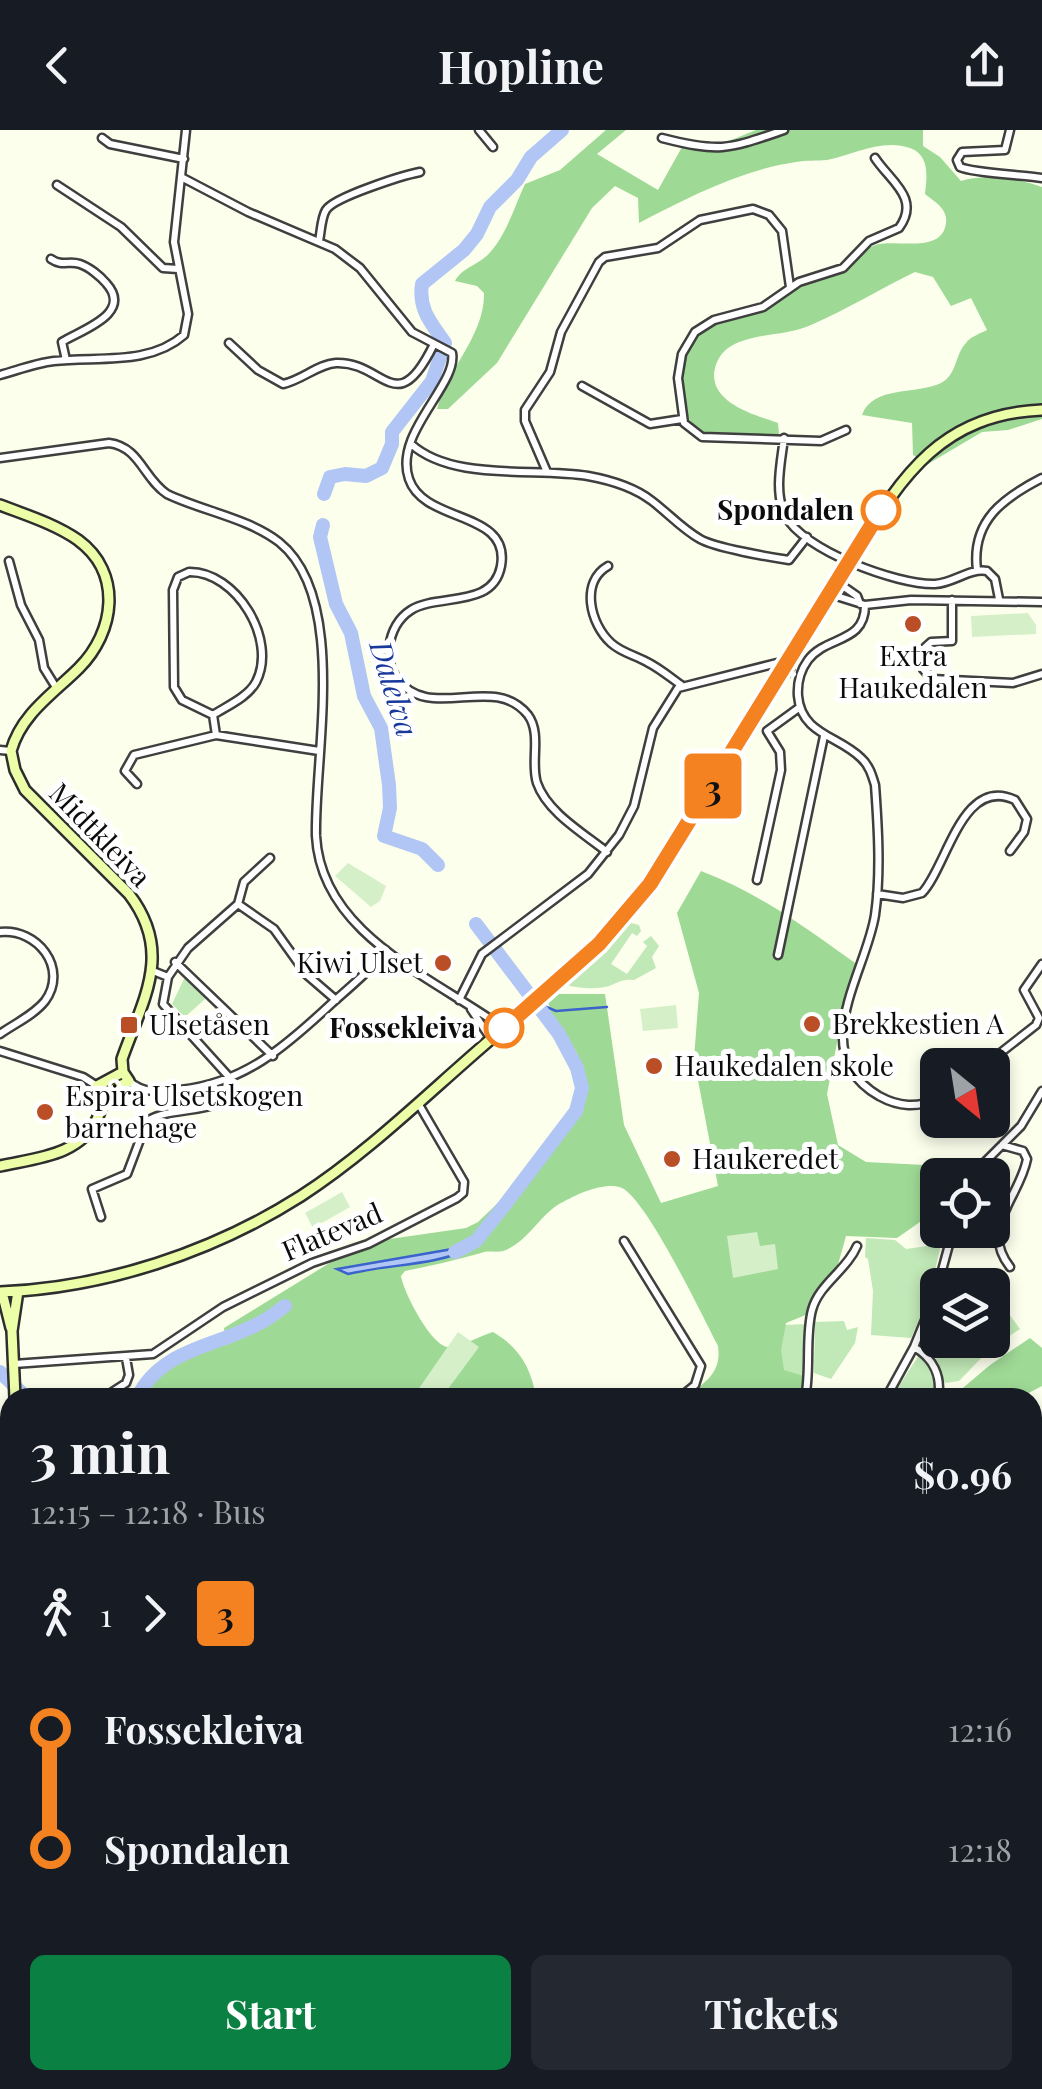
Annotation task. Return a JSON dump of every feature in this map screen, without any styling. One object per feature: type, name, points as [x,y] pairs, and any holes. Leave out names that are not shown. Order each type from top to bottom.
[{"type":"main road","points":[[12,1331],[1,1292],[130,1271],[193,1250],[235,1232],[314,1186],[548,990],[614,928],[670,858],[897,486],[935,447],[967,428],[991,418],[1042,410]]},
{"type":"main road","name":"Midtkleiva","points":[[0,505],[76,539],[92,553],[106,580],[110,609],[94,652],[24,722],[5,750],[25,790],[136,905],[150,934],[152,971],[122,1059],[126,1076]]},
{"type":"main road","points":[[0,1166],[62,1152],[78,1143],[96,1120],[100,1091],[126,1076]]},
{"type":"main road","points":[[15,1388],[12,1331],[18,1292]]},
{"type":"street","points":[[0,375],[66,360],[135,356],[165,348],[187,330],[189,320],[174,235],[186,130]]},
{"type":"street","points":[[478,130],[494,147]]},
{"type":"street","points":[[662,138],[720,149],[742,146],[784,130]]},
{"type":"street","points":[[1010,130],[1006,150],[962,152],[957,160],[960,167],[1042,178]]},
{"type":"street","points":[[102,138],[110,144],[184,159]]},
{"type":"street","points":[[846,430],[821,441],[708,439],[689,429],[682,419],[678,370],[689,339],[707,324],[763,307],[790,287],[842,268],[870,242],[904,222],[908,208],[905,194],[875,158]]},
{"type":"street","points":[[319,241],[330,205],[384,180],[420,172]]},
{"type":"street","points":[[183,178],[248,212],[319,241],[353,261],[399,320],[452,353],[452,366],[411,444],[407,474],[419,496],[430,506],[484,526],[497,542],[500,566],[494,581],[480,592],[425,604],[400,618],[388,651],[391,669],[402,685],[420,698],[495,697],[528,716],[535,743],[535,774],[541,791],[556,810],[606,852]]},
{"type":"street","points":[[57,185],[121,227],[164,268],[178,269]]},
{"type":"street","points":[[546,472],[524,410],[550,372],[561,332],[599,262],[615,254],[658,248],[710,216],[753,209],[769,215],[784,235],[790,287]]},
{"type":"street","points":[[51,258],[63,265],[81,264],[104,280],[113,296],[112,306],[102,321],[62,342],[66,360]]},
{"type":"street","points":[[229,343],[258,370],[284,384],[327,365],[342,363],[386,383],[401,382],[417,374],[434,344]]},
{"type":"street","points":[[582,386],[650,424],[682,419]]},
{"type":"street","points":[[784,438],[779,487],[782,508],[789,522],[808,537],[857,566],[905,581],[942,584],[986,570],[993,576],[999,599]]},
{"type":"street","points":[[0,458],[109,443],[120,445],[134,454],[158,488],[272,538],[296,563],[313,600],[322,639],[316,836],[323,874],[344,912],[386,950],[502,1030]]},
{"type":"street","points":[[411,444],[424,455],[447,462],[509,473],[586,476],[635,490],[694,536],[712,544],[789,560],[808,537]]},
{"type":"street","points":[[977,570],[976,550],[987,516],[1007,498],[1042,478]]},
{"type":"street","points":[[9,561],[21,605],[39,640],[44,668],[57,688]]},
{"type":"street","points":[[608,566],[595,578],[591,592],[602,633],[622,651],[658,668],[681,685]]},
{"type":"street","points":[[189,572],[207,574],[232,591],[249,610],[258,634],[256,682],[213,715],[182,700],[174,687],[174,584],[189,572]]},
{"type":"street","points":[[837,582],[856,596],[865,616],[858,630],[816,651],[796,676],[800,707],[808,722],[860,756],[872,776],[877,894],[872,928],[844,1012],[842,1034],[845,1050],[865,1085],[885,1098],[912,1106],[920,1104]]},
{"type":"street","points":[[830,594],[862,605],[999,599],[1042,602]]},
{"type":"street","points":[[952,600],[952,641],[932,642],[920,652],[923,669],[932,679],[1014,683],[1042,674]]},
{"type":"street","points":[[459,1000],[486,950],[578,883],[606,852],[634,806],[653,728],[681,685],[777,663],[796,676]]},
{"type":"street","points":[[758,880],[782,770],[780,752],[768,731],[800,707]]},
{"type":"street","points":[[213,715],[216,736]]},
{"type":"street","points":[[136,784],[125,772],[134,755],[216,736],[319,751]]},
{"type":"street","points":[[778,955],[824,736]]},
{"type":"street","points":[[877,894],[903,898],[922,892],[964,817],[995,796],[1015,800],[1028,819],[1010,851]]},
{"type":"street","points":[[231,1079],[163,1004],[168,976],[176,962],[238,904],[242,886],[270,858]]},
{"type":"street","points":[[238,904],[270,924],[307,975],[336,1000]]},
{"type":"street","points":[[0,932],[26,933],[43,947],[52,975],[44,1002],[0,1034]]},
{"type":"street","points":[[126,1076],[138,1088],[152,1092],[231,1079],[273,1056],[386,950]]},
{"type":"street","points":[[176,962],[273,1056]]},
{"type":"street","points":[[1006,1048],[1036,1025],[1039,1018],[1024,990],[1042,964]]},
{"type":"street","points":[[152,971],[168,976]]},
{"type":"street","points":[[470,1008],[491,1039]]},
{"type":"street","points":[[0,1051],[83,1077],[100,1091]]},
{"type":"street","points":[[100,1217],[92,1189],[127,1174],[146,1121],[221,1102],[214,1084]]},
{"type":"street","points":[[989,1158],[1027,1118],[1042,1091]]},
{"type":"street","name":"Flatevad","points":[[14,1364],[152,1354],[224,1307],[312,1263],[368,1244],[461,1196],[464,1182],[418,1102]]},
{"type":"street","points":[[1002,1145],[1023,1151],[1027,1159],[1000,1226],[1001,1253],[1010,1268]]},
{"type":"street","points":[[624,1241],[701,1366],[692,1388]]},
{"type":"street","points":[[806,1388],[812,1310],[830,1282],[851,1261],[857,1246]]},
{"type":"street","points":[[891,1388],[920,1332]]},
{"type":"street","points":[[914,1347],[926,1355],[935,1369],[939,1388]]},
{"type":"street","points":[[119,1388],[126,1384],[129,1374],[126,1358]]},
{"type":"green space","points":[[606,130],[626,130],[597,154],[658,190],[682,147],[724,143],[756,130],[923,130],[923,146],[940,157],[961,181],[1002,178],[1042,187],[1042,419],[1008,430],[982,432],[928,464],[913,455],[912,423],[862,415],[876,399],[941,383],[950,375],[968,341],[987,330],[971,298],[951,306],[933,277],[915,272],[811,325],[747,339],[722,354],[714,374],[720,393],[737,407],[778,423],[779,434],[710,436],[692,423],[685,401],[684,366],[691,345],[706,328],[722,320],[762,311],[800,287],[845,271],[873,246],[926,242],[942,233],[945,214],[925,194],[926,167],[921,156],[899,145],[755,171],[639,223],[638,198],[615,186],[592,208],[497,363],[448,409],[437,409],[483,308],[484,293],[477,286],[455,281],[497,243],[525,184],[560,170]]},
{"type":"green space","points":[[1028,613],[1036,625],[1036,634],[972,637],[971,616]]},
{"type":"green space","points":[[348,863],[386,886],[380,901],[371,907],[335,876]]},
{"type":"green space","points":[[701,871],[763,901],[858,965],[845,1002],[827,1094],[838,1145],[866,1162],[920,1165],[920,1222],[897,1238],[846,1236],[837,1268],[813,1312],[786,1323],[781,1350],[784,1370],[810,1378],[810,1388],[698,1388],[715,1370],[718,1346],[645,1214],[622,1188],[608,1186],[584,1192],[555,1207],[520,1241],[503,1251],[405,1271],[401,1276],[419,1317],[441,1344],[459,1345],[493,1332],[522,1359],[534,1388],[149,1388],[163,1367],[225,1340],[224,1328],[362,1243],[466,1228],[501,1200],[581,1105],[584,1074],[576,1051],[552,1016],[548,1002],[556,994],[605,994],[624,1125],[661,1203],[718,1186],[694,1059],[699,993],[677,913]],"holes":[[[469,1242],[471,1248],[427,1262],[348,1274],[338,1269],[458,1248]]]},
{"type":"green space","points":[[631,923],[639,925],[641,931],[637,936],[632,933],[611,964],[627,974],[647,946],[643,942],[651,936],[659,946],[652,957],[656,968],[634,980],[604,987],[565,985]]},
{"type":"green space","points":[[188,978],[205,999],[185,1017],[172,1004]]},
{"type":"green space","points":[[676,1005],[678,1028],[643,1031],[640,1009]]},
{"type":"green space","points":[[342,1192],[350,1207],[313,1228],[305,1213]]},
{"type":"green space","points":[[757,1232],[760,1246],[775,1244],[778,1269],[733,1278],[727,1236]]},
{"type":"green space","points":[[866,1238],[895,1240],[906,1249],[940,1248],[936,1268],[920,1268],[920,1318],[911,1338],[871,1335],[873,1291],[865,1257]]},
{"type":"green space","points":[[1010,1315],[1020,1329],[1010,1336]]},
{"type":"green space","points":[[844,1321],[847,1330],[858,1327],[855,1343],[831,1379],[814,1373],[815,1322]]},
{"type":"green space","points":[[808,1324],[806,1386],[765,1370],[783,1325]]},
{"type":"green space","points":[[458,1332],[479,1347],[449,1388],[419,1388]]},
{"type":"green space","points":[[1030,1338],[1042,1348],[1042,1386],[1038,1388],[963,1388],[1000,1358],[1010,1358],[1010,1352]]},
{"type":"green space","points":[[919,1355],[934,1376],[936,1388],[898,1388]]},
{"type":"green space","points":[[981,1358],[959,1381],[946,1383],[935,1361]]},
{"type":"water","points":[[470,1241],[472,1248],[442,1258],[348,1274],[337,1269],[458,1248]]},
{"type":"waterway","name":"Dalelva","points":[[324,494],[330,477],[366,476],[382,468],[392,444],[392,432],[432,381],[445,343],[424,309],[422,284],[464,250],[490,207],[517,180],[531,157],[562,130]]},
{"type":"waterway","name":"Dalelva","points":[[323,525],[320,537],[336,604],[351,633],[364,696],[381,728],[390,808],[384,836],[422,849],[438,865]]},
{"type":"waterway","name":"Dalelva","points":[[455,1252],[476,1241],[507,1202],[576,1111],[582,1088],[577,1068],[559,1034],[476,924]]},
{"type":"waterway","points":[[540,1009],[607,1007]]},
{"type":"waterway","points":[[143,1388],[161,1368],[177,1358],[248,1329],[285,1306]]},
{"type":"waterway","points":[[0,1372],[17,1388]]},
{"type":"bus line","name":"3","points":[[504,1028],[599,944],[670,858],[881,510]]},
{"type":"place","name":"Spondalen","points":[[881,510]]},
{"type":"place","name":"Extra Haukedalen","points":[[913,624]]},
{"type":"place","name":"Kiwi Ulset","points":[[443,963]]},
{"type":"place","name":"Brekkestien A","points":[[812,1024]]},
{"type":"place","name":"Ulsetåsen","points":[[129,1025]]},
{"type":"place","name":"Fossekleiva","points":[[504,1028]]},
{"type":"place","name":"Haukedalen skole","points":[[654,1066]]},
{"type":"place","name":"Espira Ulsetskogen barnehage","points":[[45,1112]]},
{"type":"place","name":"Haukeredet","points":[[672,1159]]}]
